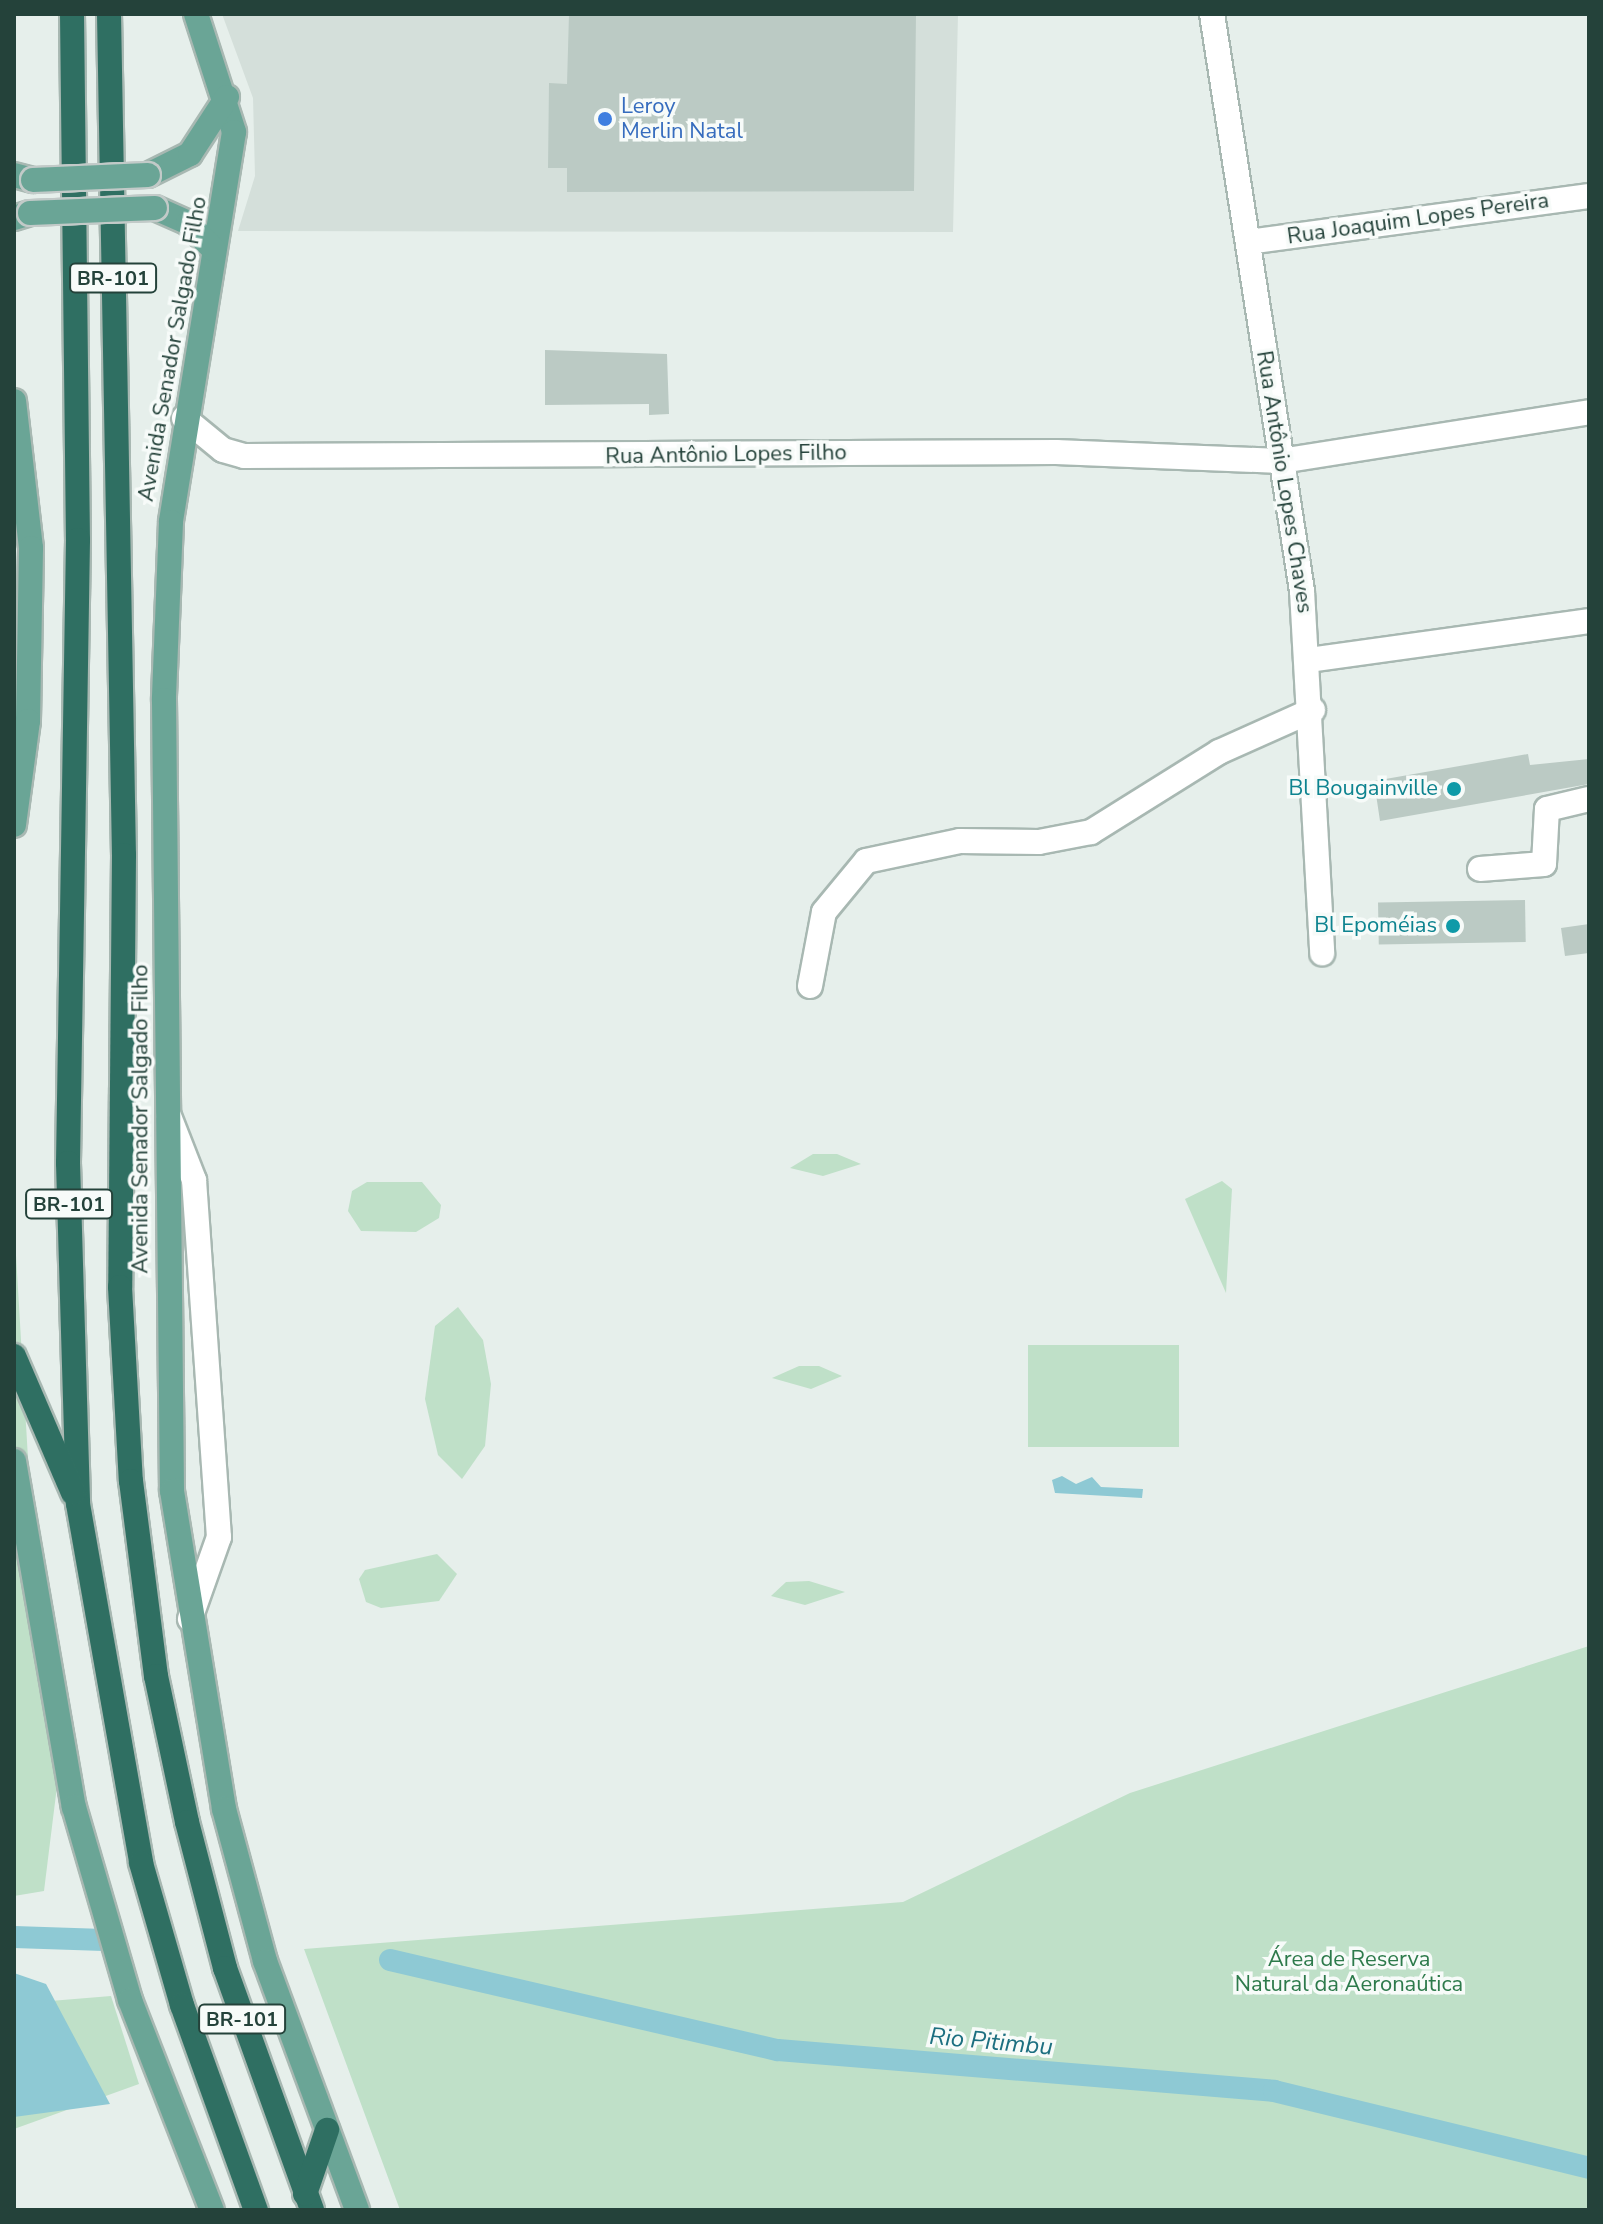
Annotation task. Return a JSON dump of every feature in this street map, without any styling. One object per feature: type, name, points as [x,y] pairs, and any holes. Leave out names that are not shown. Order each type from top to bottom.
[{"type":"highway","name":"BR-101","points":[[72,14],[79,526],[68,1163],[78,1504],[141,1863],[182,2005],[256,2210]]},
{"type":"highway","name":"Avenida Senador Salgado Filho","points":[[109,14],[124,855],[123,1375],[139,1570],[187,1822],[225,1968],[308,2202]]},
{"type":"highway","points":[[14,1356],[78,1504]]},
{"type":"highway","points":[[308,2202],[327,2130]]},
{"type":"main road","name":"Avenida Senador Salgado Filho","points":[[196,14],[227,97],[233,147],[184,418],[171,522],[164,700],[167,1381],[190,1619],[224,1809],[265,1961],[357,2210]]},
{"type":"main road","points":[[24,178],[148,175],[190,154],[227,97]]},
{"type":"main road","points":[[22,216],[155,208],[188,223],[214,250]]},
{"type":"main road","points":[[14,401],[31,548],[14,825]]},
{"type":"main road","points":[[14,1461],[74,1807],[130,2000],[212,2210]]},
{"type":"street","name":"Rua Antônio Lopes Chaves","points":[[1212,14],[1309,660],[1322,953]]},
{"type":"street","name":"Rua Joaquim Lopes Pereira","points":[[1248,242],[1589,196]]},
{"type":"street","name":"Rua Antônio Lopes Filho","points":[[184,418],[223,450],[244,456],[1056,452],[1281,461],[1589,412]]},
{"type":"street","points":[[1309,660],[1589,621]]},
{"type":"street","points":[[810,986],[824,912],[866,861],[960,841],[1039,842],[1091,832],[1219,752],[1313,710]]},
{"type":"street","points":[[1480,869],[1544,864],[1547,809],[1589,799]]},
{"type":"street","points":[[168,1113],[194,1180],[219,1537],[190,1619]]},
{"type":"shaded area","name":"Leroy Merlin Natal","points":[[222,14],[958,14],[953,232],[238,231],[255,176],[253,98]]},
{"type":"green space","points":[[813,1154],[837,1154],[861,1164],[823,1176],[790,1168]]},
{"type":"green space","points":[[1222,1181],[1232,1189],[1226,1293],[1185,1199]]},
{"type":"green space","points":[[367,1182],[422,1182],[441,1205],[439,1218],[416,1232],[361,1231],[348,1211],[352,1191]]},
{"type":"green space","points":[[14,1221],[36,1594],[62,1746],[44,1891],[14,1896]]},
{"type":"green space","points":[[458,1307],[483,1340],[491,1384],[485,1446],[462,1479],[438,1455],[425,1399],[435,1326]]},
{"type":"green space","points":[[1028,1345],[1179,1345],[1179,1447],[1028,1447]]},
{"type":"green space","points":[[799,1366],[819,1366],[842,1376],[811,1389],[772,1378]]},
{"type":"green space","points":[[437,1554],[457,1574],[439,1601],[381,1608],[366,1602],[359,1579],[365,1570]]},
{"type":"green space","points":[[809,1581],[845,1592],[805,1605],[771,1596],[786,1582]]},
{"type":"green space","name":"Área de Reserva Natural da Aeronaútica","points":[[1589,1646],[1589,2210],[400,2210],[304,1949],[903,1902],[1130,1793]]},
{"type":"green space","points":[[111,1996],[139,2084],[14,2129],[14,2004]]},
{"type":"water","points":[[1062,1476],[1076,1484],[1092,1477],[1101,1487],[1143,1489],[1142,1498],[1055,1493],[1052,1480]]},
{"type":"water","points":[[14,1973],[46,1984],[110,2104],[14,2117]]},
{"type":"building","points":[[569,14],[916,14],[914,191],[567,192],[567,168],[548,168],[549,83],[567,84]]},
{"type":"building","points":[[545,350],[667,354],[669,414],[649,415],[649,404],[545,405]]},
{"type":"building","name":"Bl Bougainville","points":[[1528,754],[1530,765],[1589,759],[1589,784],[1380,821],[1374,781]]},
{"type":"building","name":"Bl Epoméias","points":[[1525,900],[1526,942],[1379,945],[1378,903]]},
{"type":"building","points":[[1589,924],[1589,953],[1565,956],[1561,928]]},
{"type":"waterway","name":"Rio Pitimbu","points":[[14,1937],[104,1940]]},
{"type":"waterway","name":"Rio Pitimbu","points":[[390,1960],[778,2050],[1274,2091],[1589,2168]]},
{"type":"place","name":"Leroy Merlin Natal","points":[[605,119]]},
{"type":"place","name":"Bl Bougainville","points":[[1454,789]]},
{"type":"place","name":"Bl Epoméias","points":[[1453,926]]}]
